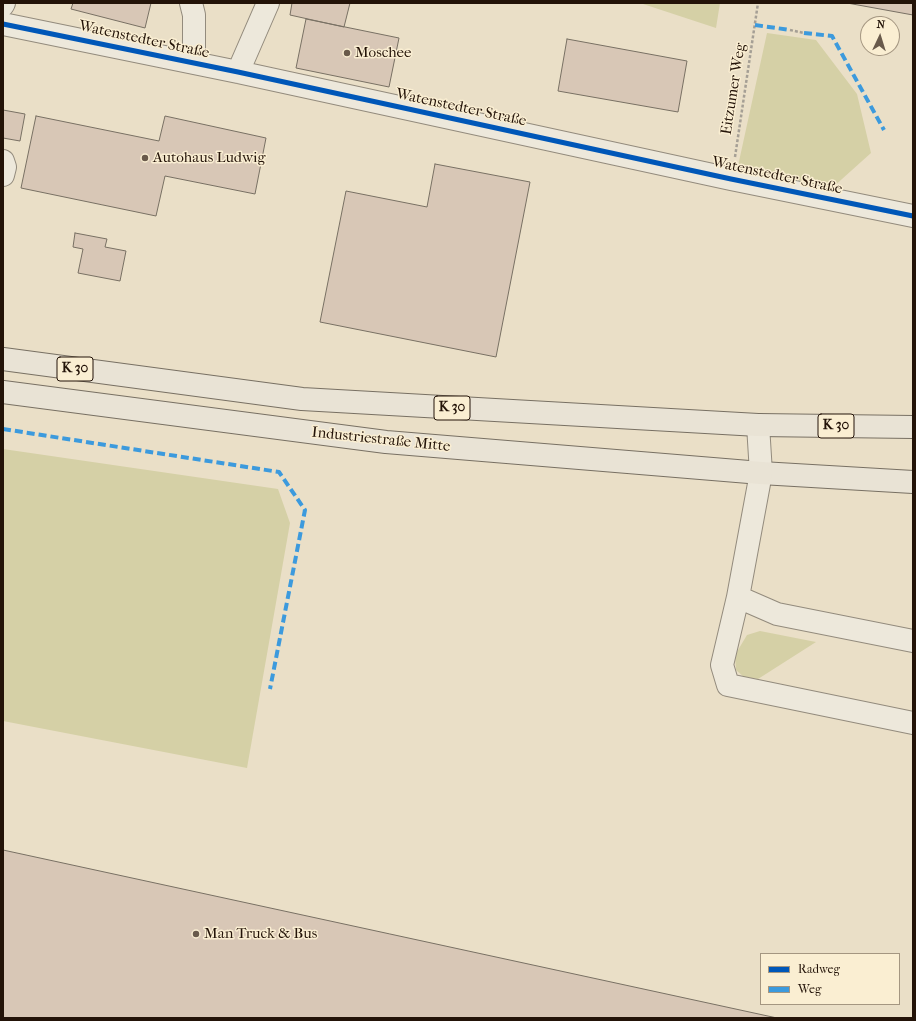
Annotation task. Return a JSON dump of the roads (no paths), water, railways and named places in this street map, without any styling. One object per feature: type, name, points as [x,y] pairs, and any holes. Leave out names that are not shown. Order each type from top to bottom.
[{"type":"main road","name":"K 30","points":[[3,359],[302,399],[758,425],[913,427]]},
{"type":"main road","name":"Industriestraße Mitte","points":[[3,392],[386,442],[760,473],[913,482]]},
{"type":"street","points":[[191,3],[194,15],[194,63]]},
{"type":"street","points":[[238,72],[268,3]]},
{"type":"street","name":"Watenstedter Straße","points":[[3,24],[238,72],[731,179],[913,216]]},
{"type":"street","points":[[3,161],[5,166],[3,175]]},
{"type":"street","points":[[758,425],[760,473],[738,597],[722,665],[728,685],[913,723]]},
{"type":"street","points":[[738,597],[777,614],[913,641]]},
{"type":"place","name":"Moschee","points":[[347,53]]},
{"type":"place","name":"Autohaus Ludwig","points":[[145,158]]},
{"type":"place","name":"Man Truck & Bus","points":[[196,934]]}]
